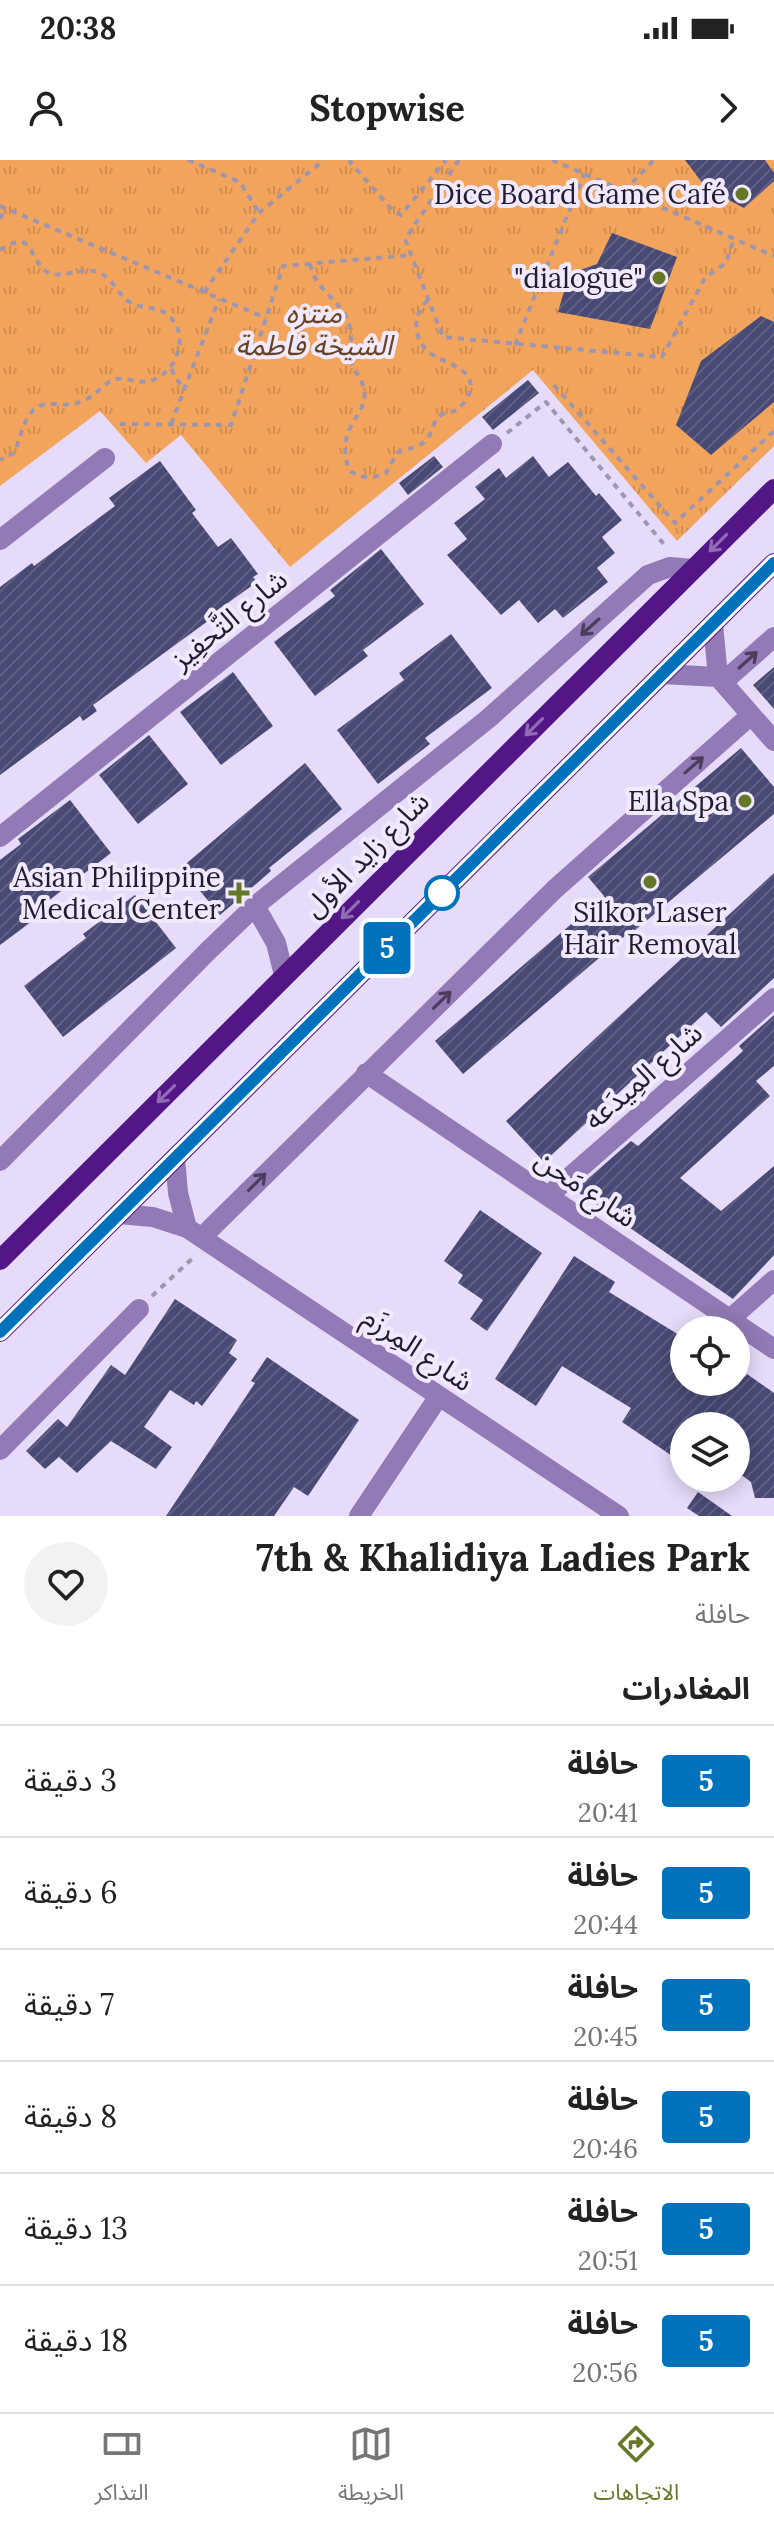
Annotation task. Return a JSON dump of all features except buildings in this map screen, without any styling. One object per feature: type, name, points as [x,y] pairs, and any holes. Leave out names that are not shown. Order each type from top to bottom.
[{"type":"main road","name":"شارع زايد الأول","points":[[0,1260],[687,568],[774,489]]},
{"type":"main road","points":[[0,1332],[774,563]]},
{"type":"street","name":"شارع التَّحفِيز","points":[[0,837],[492,444]]},
{"type":"street","points":[[0,540],[105,458]]},
{"type":"street","points":[[0,1161],[255,906],[489,718],[648,575],[659,570],[687,568]]},
{"type":"street","points":[[713,624],[720,680],[774,741]]},
{"type":"street","points":[[662,674],[720,680],[774,637]]},
{"type":"street","points":[[175,1158],[178,1193],[199,1236],[555,889],[751,715]]},
{"type":"street","points":[[255,906],[276,943],[284,975]]},
{"type":"street","name":"شارع المِيدَعه","points":[[548,1196],[774,998]]},
{"type":"street","name":"شارع مَحن","points":[[366,1073],[726,1316]]},
{"type":"street","name":"شارع المِرزَم","points":[[119,1214],[153,1217],[199,1236],[619,1516]]},
{"type":"street","points":[[733,1316],[774,1280]]},
{"type":"street","points":[[0,1450],[139,1309]]},
{"type":"street","name":"شارع مَحن","points":[[750,1333],[774,1349]]},
{"type":"street","points":[[359,1516],[439,1396]]},
{"type":"path","points":[[188,160],[240,182],[259,213]]},
{"type":"path","points":[[204,292],[259,213],[324,160]]},
{"type":"path","points":[[352,160],[350,162],[394,212],[401,215],[446,160]]},
{"type":"path","points":[[459,160],[405,239],[443,337],[662,357],[705,278],[726,263],[734,239]]},
{"type":"path","points":[[552,160],[773,255]]},
{"type":"path","points":[[624,191],[654,160]]},
{"type":"path","points":[[515,345],[584,174]]},
{"type":"path","points":[[0,219],[3,207],[266,318]]},
{"type":"path","points":[[0,250],[14,241],[26,243],[44,271],[57,275],[90,270],[98,272],[133,304],[166,313],[179,338],[178,355],[171,368],[153,380],[145,382],[122,378],[110,381],[92,396],[74,404],[49,403],[36,407],[27,416],[14,453],[0,460]]},
{"type":"path","points":[[120,424],[231,425],[283,266],[411,255]]},
{"type":"path","points":[[310,264],[317,284],[349,323],[353,340],[352,364],[364,385],[363,405],[350,425],[345,445],[349,470],[357,475],[372,477],[386,473],[394,456],[425,441],[437,418],[458,409],[468,394],[470,384],[466,374],[434,356],[421,344],[416,320],[418,311],[428,300]]},
{"type":"path","points":[[171,424],[220,298]]},
{"type":"path","points":[[171,368],[184,391]]},
{"type":"path","points":[[554,385],[675,523],[774,431]]},
{"type":"path","points":[[492,444],[546,402],[687,568]]},
{"type":"path","points":[[139,1309],[199,1236]]},
{"type":"green space","name":"منتزه الشيخة فاطمة","points":[[0,160],[774,160],[774,446],[677,541],[533,370],[290,567],[181,435],[146,463],[100,411],[0,486]]},
{"type":"bus line","name":"5","points":[[0,1332],[774,563]]},
{"type":"place","name":"Dice Board Game Café","points":[[742,194]]},
{"type":"place","name":"\"dialogue\"","points":[[659,278]]},
{"type":"place","name":"Ella Spa","points":[[745,801]]},
{"type":"place","name":"Silkor Laser Hair Removal","points":[[650,882]]},
{"type":"place","name":"Asian Philippine Medical Center","points":[[239,893]]}]
